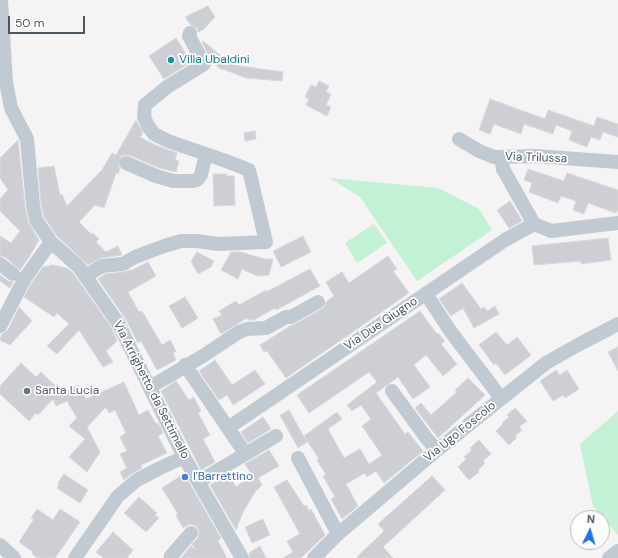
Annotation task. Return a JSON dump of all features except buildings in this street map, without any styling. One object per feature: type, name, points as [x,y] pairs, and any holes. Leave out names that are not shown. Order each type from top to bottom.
[{"type":"street","name":"Via Arrighetto da Settimello","points":[[1,0],[3,84],[11,108],[27,139],[33,205],[36,220],[51,242],[71,259],[86,276],[118,324],[184,457],[242,558]]},
{"type":"street","points":[[86,276],[102,266],[123,264],[135,257],[180,241],[218,244],[266,242],[249,170],[168,141],[154,134],[144,117],[145,105],[167,87],[204,64],[189,36],[190,33]]},
{"type":"street","name":"Via Trilussa","points":[[459,139],[479,151],[494,157],[536,156],[618,162]]},
{"type":"street","points":[[126,163],[156,176],[173,181],[193,181],[197,180],[201,175],[206,154]]},
{"type":"street","points":[[501,157],[503,169],[534,224],[551,231],[618,223]]},
{"type":"street","name":"Via Due Giugno","points":[[228,428],[505,240],[534,224]]},
{"type":"street","points":[[0,326],[19,278],[51,242]]},
{"type":"street","points":[[0,264],[19,278]]},
{"type":"street","points":[[426,294],[451,332],[501,398]]},
{"type":"street","points":[[150,386],[203,356],[239,332],[247,329],[266,328],[286,317],[291,317],[318,302]]},
{"type":"street","name":"Via Ugo Foscolo","points":[[314,558],[338,534],[437,450],[546,363],[618,324]]},
{"type":"street","points":[[185,365],[245,453]]},
{"type":"street","points":[[392,391],[437,450]]},
{"type":"street","points":[[198,482],[276,436]]},
{"type":"street","points":[[81,556],[118,496],[137,480],[184,457]]},
{"type":"street","points":[[298,458],[338,534]]},
{"type":"street","points":[[173,558],[171,556],[191,533]]},
{"type":"street","points":[[0,545],[14,558]]},
{"type":"street","points":[[609,558],[618,551]]},
{"type":"green space","points":[[330,178],[438,188],[479,209],[492,230],[417,281],[360,197]]},
{"type":"green space","points":[[374,224],[387,243],[357,263],[345,243]]},
{"type":"green space","points":[[618,411],[618,535],[610,526],[610,510],[596,510],[593,506],[580,444]]},
{"type":"place","name":"Villa Ubaldini","points":[[171,60]]},
{"type":"place","name":"Santa Lucia","points":[[27,391]]},
{"type":"place","name":"I'Barrettino","points":[[185,477]]}]
